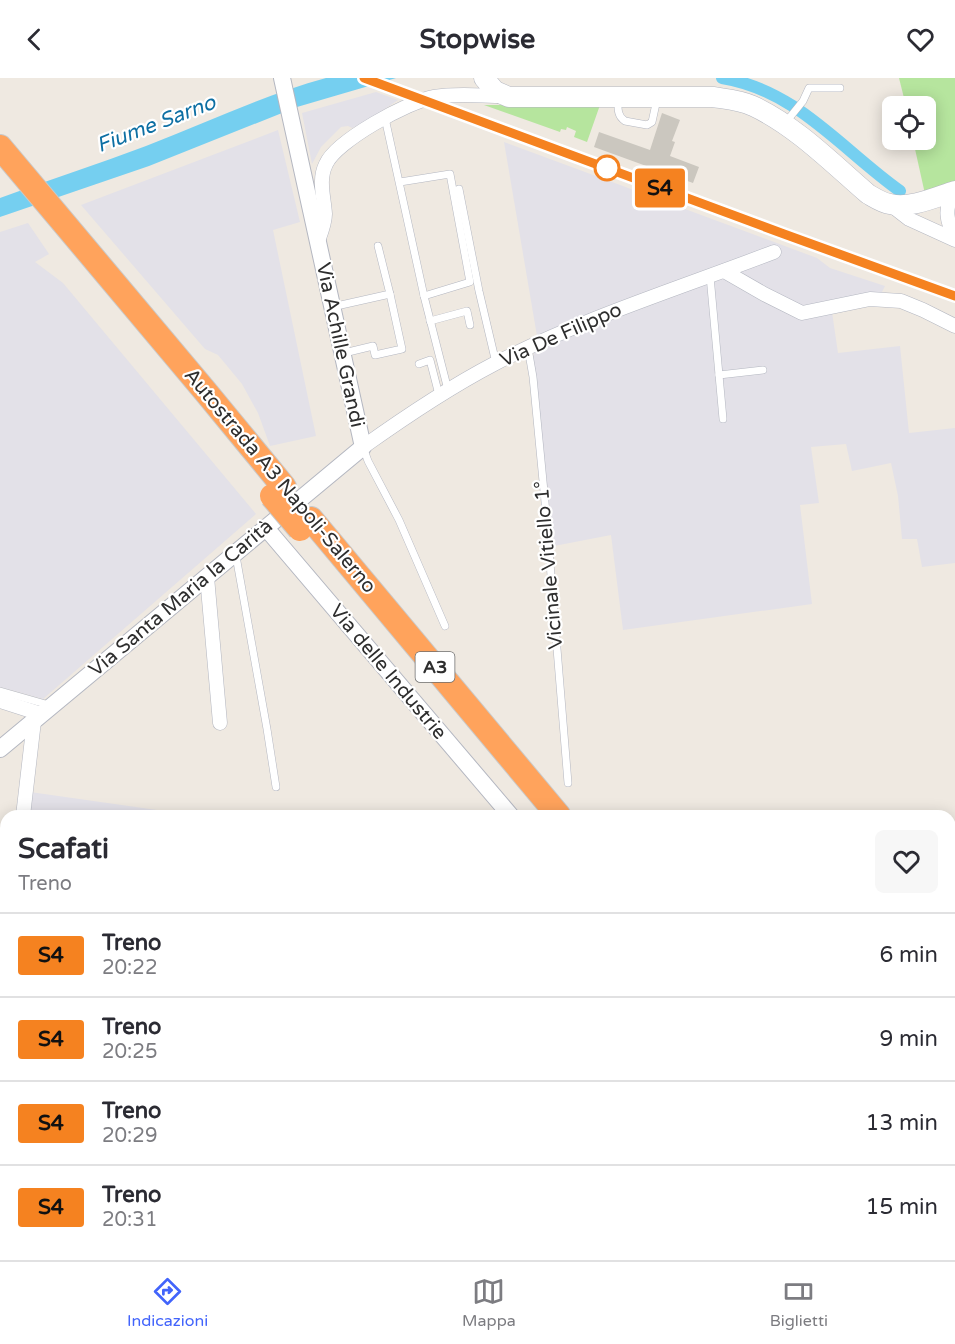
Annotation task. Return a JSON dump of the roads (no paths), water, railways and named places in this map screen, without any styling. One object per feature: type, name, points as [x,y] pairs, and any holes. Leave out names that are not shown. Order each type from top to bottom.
[{"type":"highway","name":"Autostrada A3 Napoli-Salerno","points":[[3,163],[305,524],[554,810]]},
{"type":"highway","name":"Autostrada A3 Napoli-Salerno","points":[[305,524],[537,810]]},
{"type":"main road","points":[[490,88],[618,97],[732,99],[788,120],[868,194],[880,201],[891,205],[903,205],[955,191]]},
{"type":"street","name":"Via Achille Grandi","points":[[282,78],[363,447]]},
{"type":"street","name":"Via Achille Grandi","points":[[318,243],[325,216],[323,172],[331,154],[385,118],[424,100],[490,88]]},
{"type":"street","points":[[955,191],[946,213],[955,239]]},
{"type":"street","points":[[891,205],[909,219],[955,239]]},
{"type":"street","name":"Via De Filippo","points":[[363,447],[443,392],[496,363],[630,304],[774,252]]},
{"type":"street","points":[[717,274],[802,313],[870,299],[901,302],[955,326]]},
{"type":"street","name":"Via Santa Maria la Carità","points":[[0,749],[363,447]]},
{"type":"street","name":"Via delle Industrie","points":[[266,528],[506,810]]},
{"type":"street","points":[[207,577],[220,723]]},
{"type":"street","points":[[0,701],[42,714],[24,810]]},
{"type":"lane","points":[[788,120],[803,101],[809,88],[840,88]]},
{"type":"lane","points":[[618,97],[618,110],[622,119],[647,125],[652,122],[657,97]]},
{"type":"lane","points":[[385,118],[430,321],[443,392]]},
{"type":"lane","points":[[400,182],[450,174],[470,282],[424,296]]},
{"type":"lane","points":[[459,189],[496,363]]},
{"type":"lane","points":[[342,353],[373,346],[375,355],[402,349],[378,246]]},
{"type":"lane","points":[[717,274],[719,375],[723,419]]},
{"type":"lane","points":[[332,307],[390,294]]},
{"type":"lane","points":[[430,321],[467,311],[470,325]]},
{"type":"lane","name":"Vicinale Vitiello 1°","points":[[528,348],[543,481],[568,783]]},
{"type":"lane","points":[[419,364],[430,360],[443,392]]},
{"type":"lane","points":[[719,375],[763,370]]},
{"type":"lane","points":[[363,447],[399,520],[445,626]]},
{"type":"lane","points":[[235,553],[276,787]]},
{"type":"lane","points":[[0,691],[42,714]]},
{"type":"water","name":"Fiume Sarno","points":[[326,78],[396,78],[297,107],[149,166],[0,217],[0,198],[146,146],[280,93]]},
{"type":"waterway","points":[[722,78],[749,85],[796,108],[900,191]]},
{"type":"railway","points":[[364,78],[955,296]]},
{"type":"train","name":"S4","points":[[364,78],[955,296]]}]
